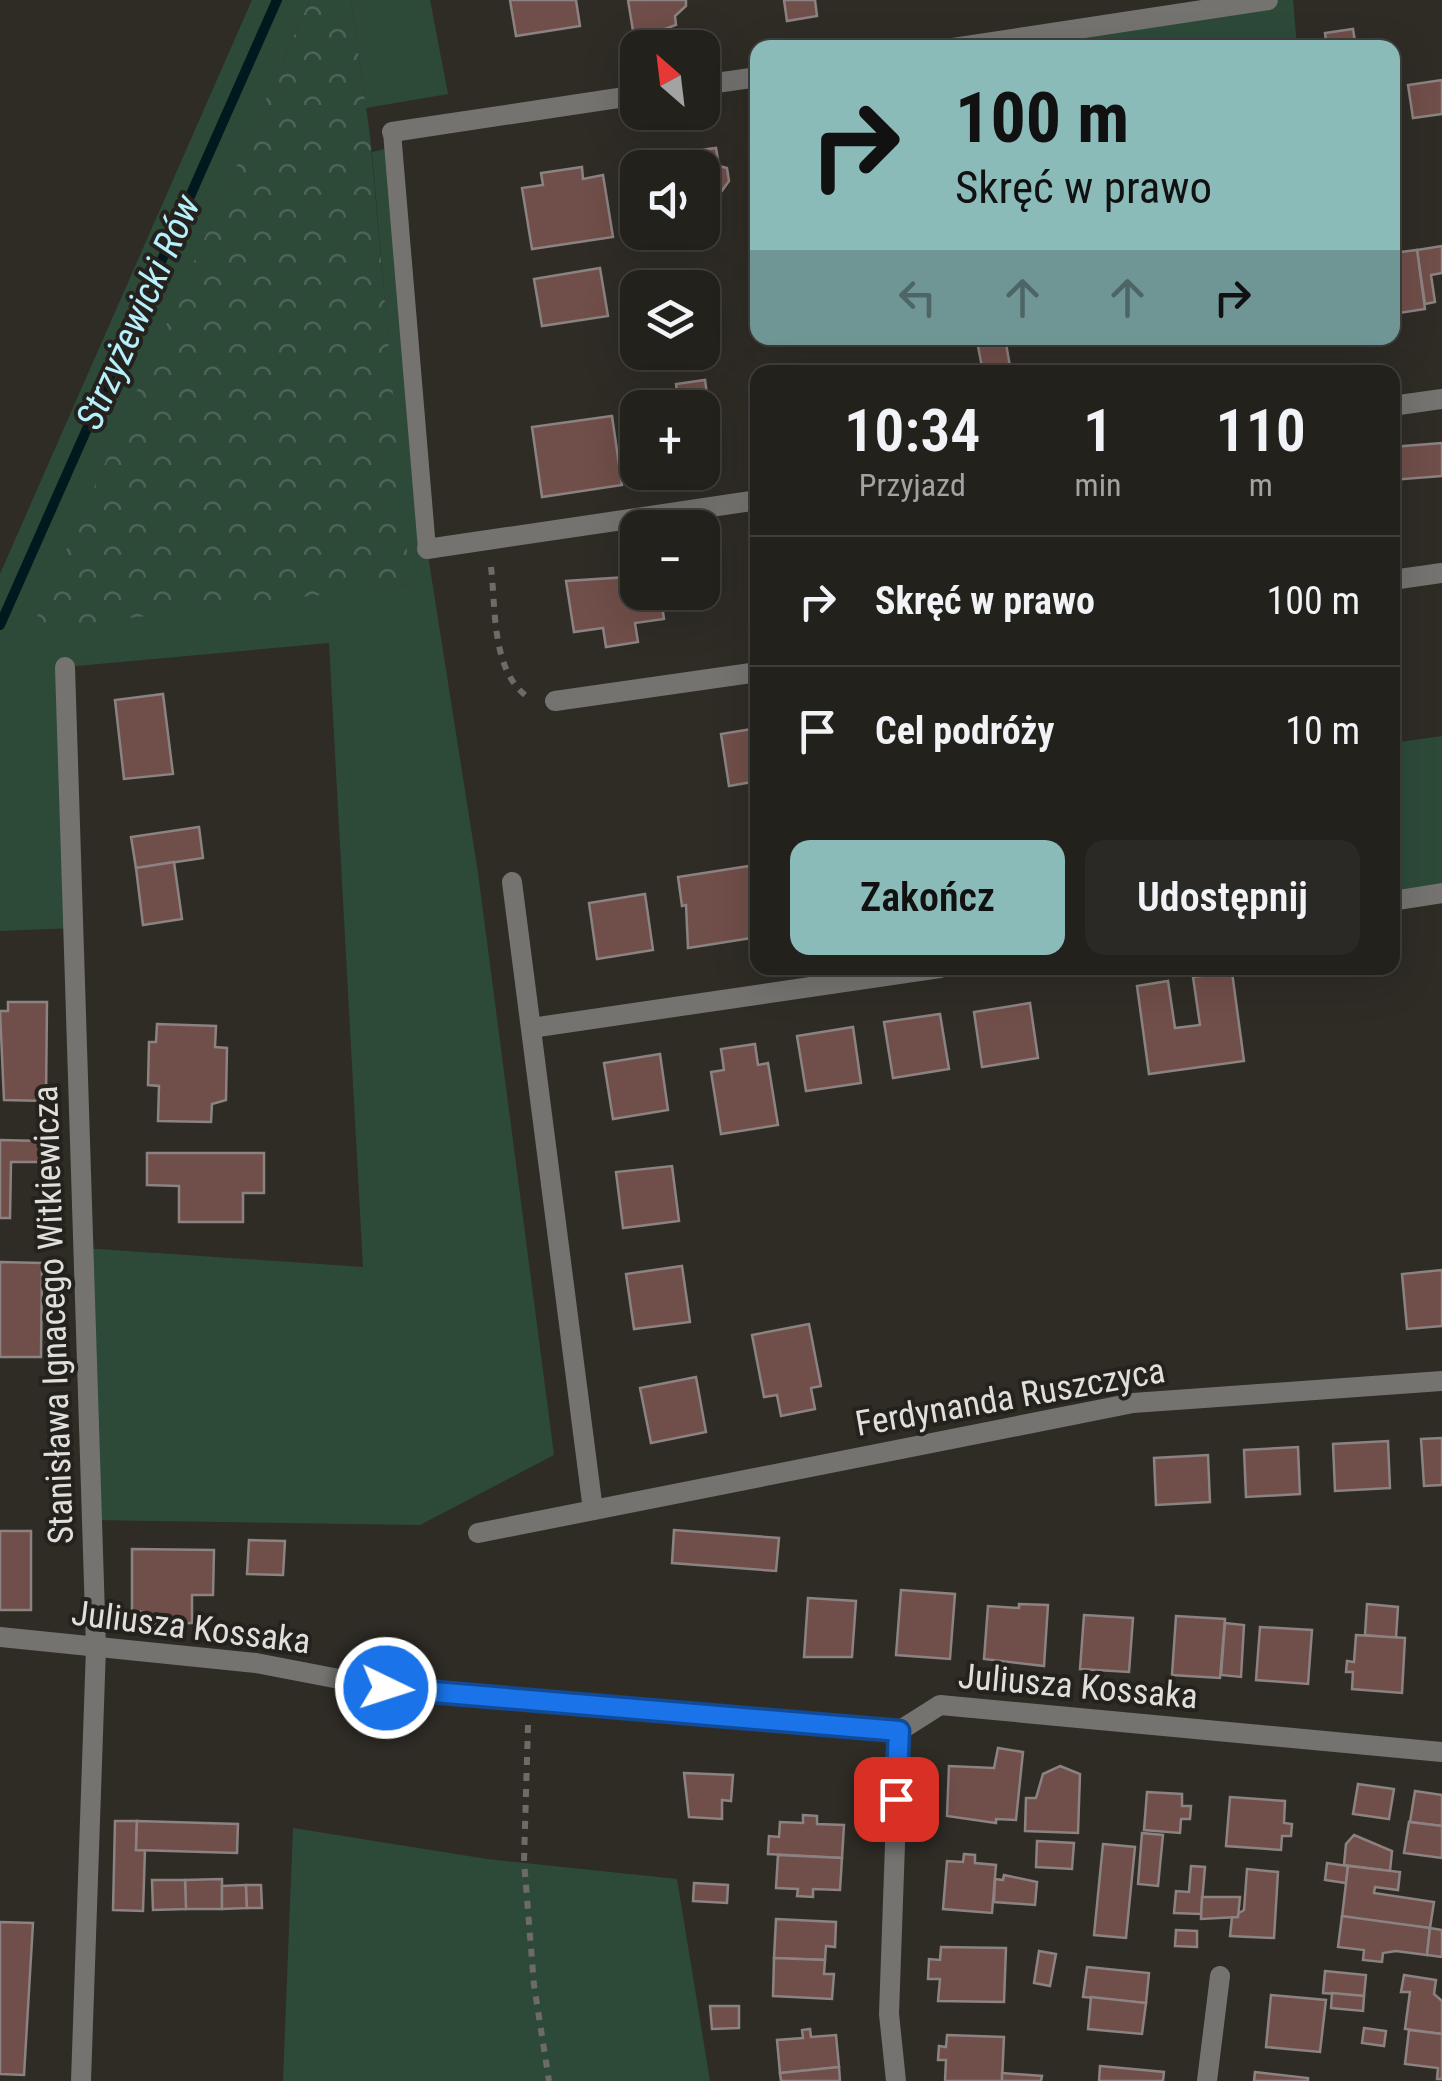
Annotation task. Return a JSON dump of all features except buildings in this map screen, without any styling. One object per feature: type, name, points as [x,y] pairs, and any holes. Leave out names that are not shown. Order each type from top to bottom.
[{"type":"street","points":[[1006,40],[1268,0]]},
{"type":"street","points":[[720,82],[750,78]]},
{"type":"street","points":[[392,132],[620,98]]},
{"type":"street","points":[[1400,405],[1442,399]]},
{"type":"street","points":[[427,549],[750,501]]},
{"type":"street","points":[[1400,579],[1442,573]]},
{"type":"street","name":"Stanisława Ignacego Witkiewicza","points":[[66,667],[96,1647],[81,2081]]},
{"type":"street","points":[[554,702],[750,673]]},
{"type":"street","points":[[512,882],[593,1510]]},
{"type":"street","points":[[1400,899],[1442,893]]},
{"type":"street","points":[[530,1028],[892,975]]},
{"type":"street","name":"Ferdynanda Ruszczyca","points":[[478,1533],[1132,1403],[1442,1381]]},
{"type":"street","name":"Juliusza Kossaka","points":[[0,1637],[256,1663],[386,1688],[899,1731],[940,1705],[1442,1752]]},
{"type":"street","points":[[896,2081],[889,2014],[899,1731]]},
{"type":"street","points":[[1207,2081],[1220,1976]]},
{"type":"lane","points":[[392,132],[427,549]]},
{"type":"path","points":[[488,540],[503,666],[517,690],[528,698],[554,702]]},
{"type":"path","points":[[528,1699],[524,1861],[534,1986],[549,2081]]},
{"type":"green space","points":[[252,0],[310,0],[32,629],[409,584],[372,152],[393,147],[427,549],[478,873],[554,1455],[420,1525],[92,1520],[83,1248],[363,1267],[329,643],[66,667],[74,928],[0,931],[0,574]]},
{"type":"green space","points":[[310,0],[351,0],[370,136],[410,584],[31,630]]},
{"type":"green space","points":[[351,0],[430,0],[448,94],[366,108]]},
{"type":"green space","points":[[1268,0],[1293,0],[1296,40],[1006,40]]},
{"type":"green space","points":[[1442,736],[1442,893],[1400,900],[1400,742]]},
{"type":"green space","points":[[293,1828],[487,1859],[677,1879],[710,2081],[283,2081]]},
{"type":"waterway","name":"Strzyżewicki Rów","points":[[0,625],[277,0]]},
{"type":"route","points":[[386,1688],[899,1731],[896,1799]]}]
